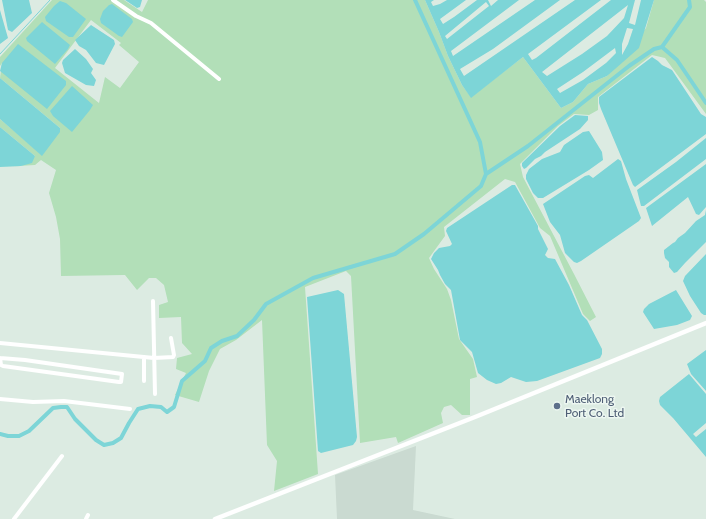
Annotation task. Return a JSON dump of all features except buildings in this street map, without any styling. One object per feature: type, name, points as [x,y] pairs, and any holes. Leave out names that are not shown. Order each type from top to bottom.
[{"type":"street","points":[[114,0],[136,16],[151,23],[219,79]]},
{"type":"street","points":[[153,301],[154,394]]},
{"type":"street","points":[[215,519],[706,323]]},
{"type":"street","points":[[0,343],[154,358],[174,356],[171,338]]},
{"type":"street","points":[[144,357],[144,381]]},
{"type":"street","points":[[0,358],[25,360],[122,374],[121,382],[3,366],[0,365],[0,358]]},
{"type":"street","points":[[0,399],[28,402],[64,400],[130,410]]},
{"type":"street","points":[[14,519],[62,456]]},
{"type":"shaded area","points":[[416,446],[413,510],[455,519],[337,519],[335,475]]},
{"type":"green space","points":[[52,0],[124,0],[142,12],[148,0],[425,0],[448,56],[462,85],[471,97],[523,57],[561,108],[573,102],[588,84],[607,76],[646,28],[654,0],[704,0],[706,2],[706,114],[665,58],[652,55],[598,97],[598,110],[589,115],[574,114],[558,126],[520,164],[523,177],[596,317],[590,321],[583,314],[550,236],[540,228],[515,182],[505,179],[444,227],[445,236],[429,258],[447,289],[451,300],[459,339],[473,359],[477,377],[470,379],[470,415],[462,415],[451,405],[444,407],[441,413],[443,423],[398,443],[396,437],[360,443],[351,276],[346,271],[305,287],[318,474],[274,491],[277,461],[267,445],[262,320],[236,340],[220,349],[209,371],[199,402],[175,395],[186,373],[176,369],[177,358],[192,354],[182,343],[181,317],[159,318],[159,305],[168,302],[164,285],[156,278],[149,278],[137,290],[125,275],[61,276],[60,239],[56,217],[49,193],[56,170],[41,160],[35,165],[21,166],[35,156],[0,127],[0,119],[42,155],[60,128],[0,78],[2,63],[0,66],[0,57]],"holes":[[[91,20],[121,43],[119,45],[139,62],[120,88],[105,77],[99,103],[55,68]]]},
{"type":"water","points":[[2,0],[29,0],[32,13],[12,32],[8,30]]},
{"type":"water","points":[[125,0],[142,0],[140,7],[137,8]]},
{"type":"water","points":[[425,0],[434,0],[431,2],[433,6],[447,0],[466,0],[440,19],[443,24],[477,0],[488,0],[491,6],[498,0],[519,0],[451,51],[453,56],[535,0],[560,0],[493,49],[460,69],[464,76],[575,0],[601,0],[528,54],[532,60],[611,0],[635,0],[629,23],[635,25],[641,0],[654,0],[639,48],[607,76],[588,84],[573,102],[561,108],[523,57],[471,98],[462,85],[448,56]],"holes":[[[486,2],[489,6],[447,39],[445,36]],[[628,5],[624,18],[607,36],[547,76],[542,72]],[[627,28],[633,29],[628,44],[622,55],[622,44]],[[615,48],[616,53],[606,63],[583,80],[560,93],[557,89]]]},
{"type":"water","points":[[60,1],[66,3],[86,19],[73,37],[69,37],[46,21],[45,17]]},
{"type":"water","points":[[112,4],[132,19],[133,22],[122,37],[101,23],[100,19],[103,11]]},
{"type":"water","points":[[0,10],[8,38],[0,44]]},
{"type":"water","points":[[42,22],[70,45],[55,64],[27,41],[26,38]]},
{"type":"water","points":[[91,25],[114,40],[115,44],[104,65],[96,63],[86,50],[79,46],[75,40]]},
{"type":"water","points":[[18,44],[66,81],[66,85],[47,109],[0,71],[2,63]]},
{"type":"water","points":[[75,49],[86,59],[93,69],[91,73],[96,80],[94,86],[86,85],[65,73],[62,63],[63,60]]},
{"type":"water","points":[[652,57],[662,65],[672,70],[701,114],[706,117],[706,134],[635,187],[601,109],[599,97]]},
{"type":"water","points":[[0,78],[60,128],[60,132],[42,156],[0,119]]},
{"type":"water","points":[[72,86],[93,105],[72,132],[53,116],[50,111]]},
{"type":"water","points":[[575,115],[588,116],[588,120],[580,129],[535,159],[524,169],[522,163],[560,126]]},
{"type":"water","points":[[0,127],[35,156],[32,163],[21,166],[0,167]]},
{"type":"water","points":[[589,131],[602,152],[603,160],[543,198],[538,198],[533,193],[526,179],[529,169],[542,159],[560,152],[564,145],[583,132]]},
{"type":"water","points":[[706,138],[706,159],[644,206],[641,206],[637,190]]},
{"type":"water","points":[[618,159],[621,161],[626,179],[641,218],[639,221],[581,261],[577,263],[574,262],[565,253],[560,235],[550,222],[543,204],[585,176],[589,175],[593,178]]},
{"type":"water","points":[[706,164],[706,207],[699,215],[696,214],[688,197],[652,226],[646,208]]},
{"type":"water","points":[[512,185],[515,185],[538,226],[548,249],[545,255],[548,258],[555,259],[569,285],[582,315],[587,320],[602,349],[602,354],[600,358],[537,381],[526,382],[511,377],[501,383],[496,384],[487,380],[478,373],[472,352],[460,340],[451,290],[445,284],[431,259],[439,248],[450,246],[452,244],[446,231],[447,228]]},
{"type":"water","points":[[706,210],[706,242],[677,272],[674,273],[669,267],[669,262],[665,258],[664,250],[685,233],[696,221],[705,215]]},
{"type":"water","points":[[706,254],[706,315],[704,315],[701,313],[690,296],[683,281],[685,276]]},
{"type":"water","points":[[338,290],[344,294],[357,437],[353,445],[321,453],[318,451],[307,297]]},
{"type":"water","points":[[676,290],[692,316],[690,320],[677,325],[654,329],[643,312],[644,309],[649,304]]},
{"type":"water","points":[[706,350],[706,391],[691,374],[687,364]]},
{"type":"water","points":[[689,374],[706,394],[706,423],[693,434],[696,437],[706,429],[706,457],[660,405],[659,401],[660,397]]},
{"type":"waterway","points":[[0,54],[50,0]]},
{"type":"waterway","points":[[0,434],[19,436],[29,431],[53,408],[67,407],[75,419],[96,440],[104,445],[113,443],[121,438],[138,409],[150,406],[161,407],[167,412],[174,407],[182,381],[205,361],[211,348],[222,341],[237,336],[254,320],[266,304],[313,278],[395,254],[424,234],[481,186],[486,174],[480,142],[415,0]]},
{"type":"waterway","points":[[662,47],[690,7],[689,0]]},
{"type":"waterway","points":[[486,174],[528,146],[629,66],[654,49],[662,47],[677,60],[706,103]]},
{"type":"place","name":"Maeklong Port Co. Ltd","points":[[557,406]]}]
